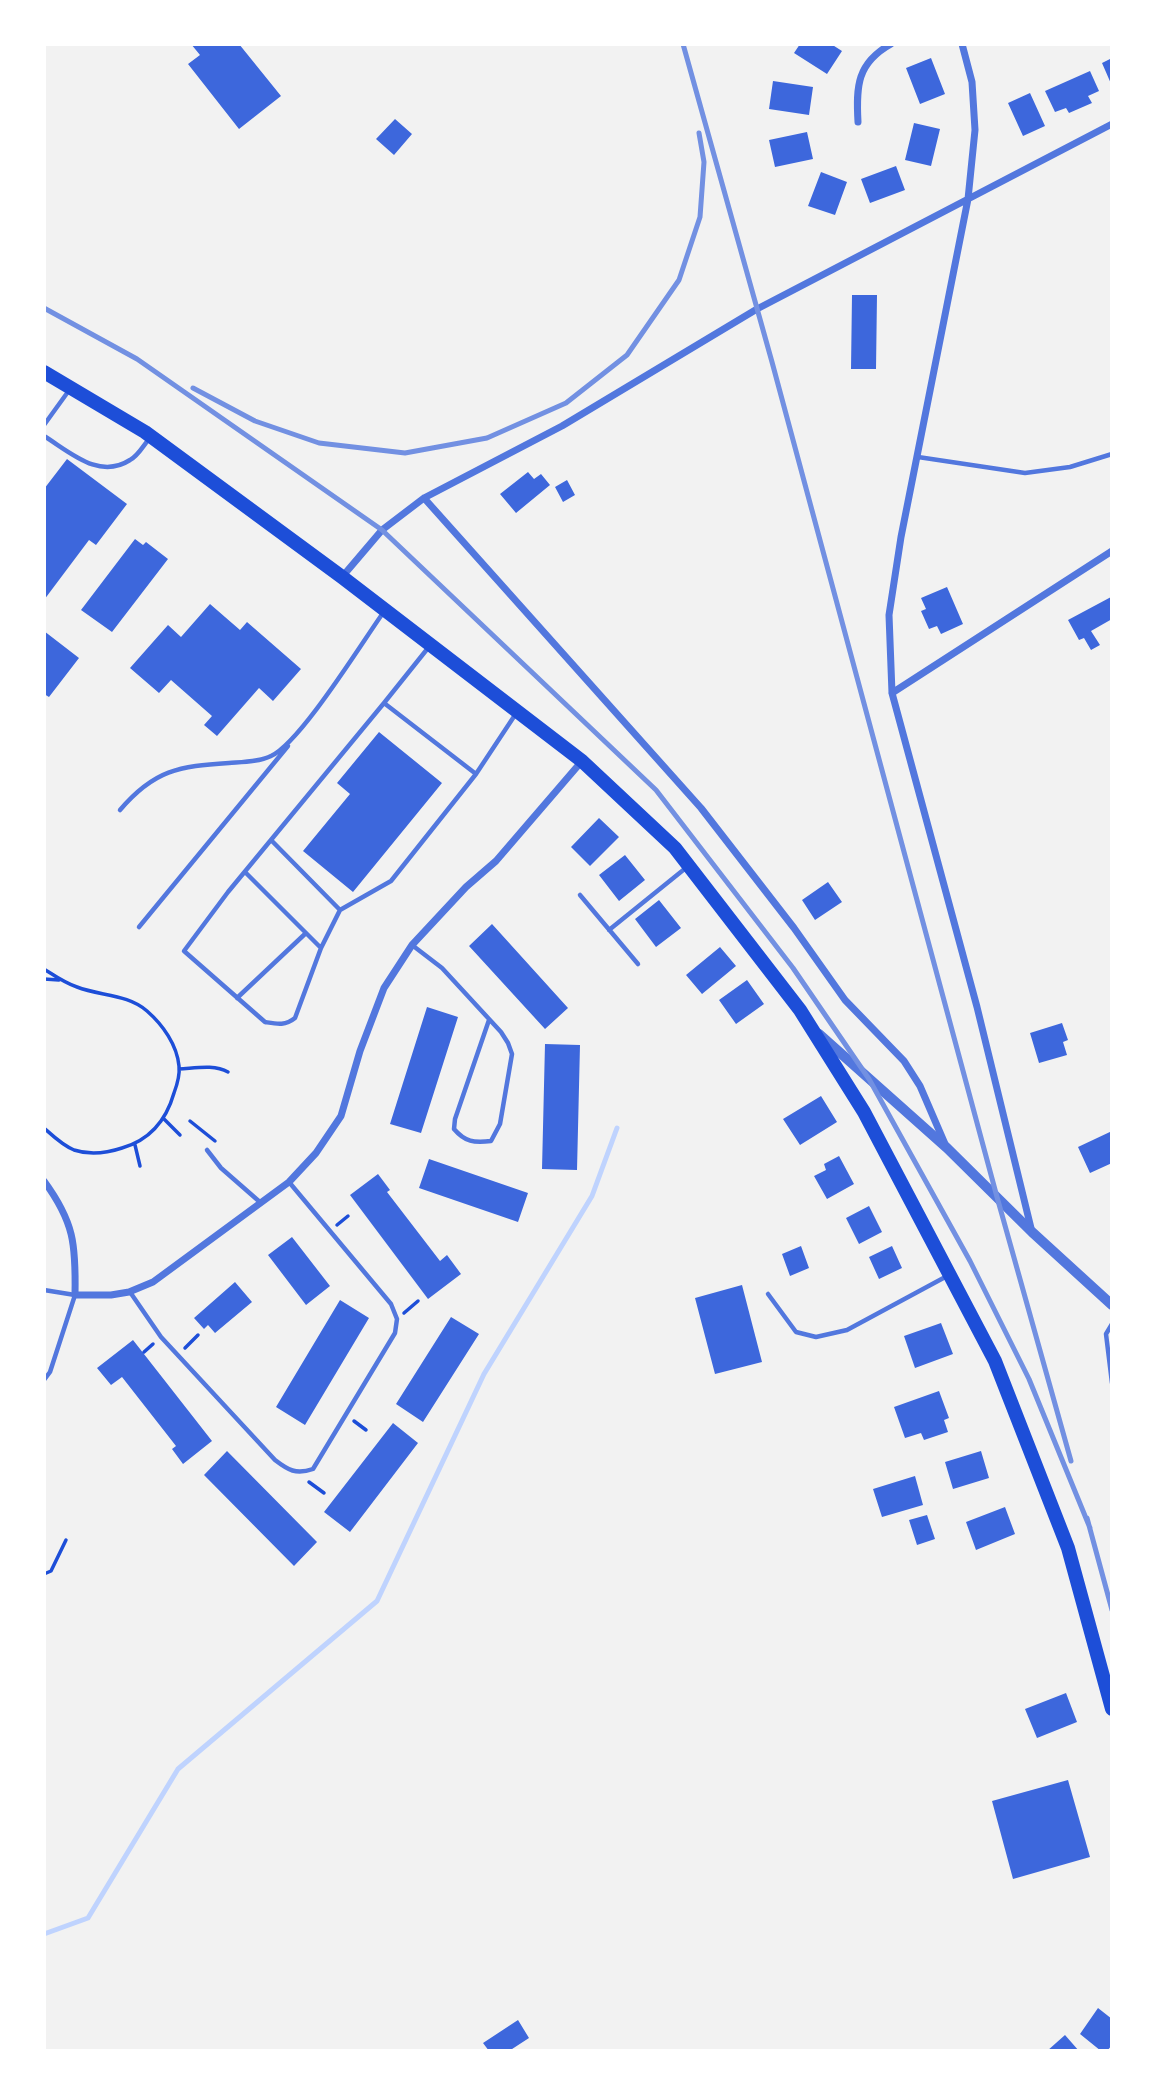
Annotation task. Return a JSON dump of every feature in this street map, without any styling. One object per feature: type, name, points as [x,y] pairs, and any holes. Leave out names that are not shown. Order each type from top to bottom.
[{"type":"main road","points":[[44,372],[151,436],[385,609],[582,761],[675,848],[810,1026],[864,1112],[995,1361],[1068,1548],[1112,1709]]},
{"type":"street","points":[[858,122],[857,92],[863,70],[875,53],[891,44]]},
{"type":"street","points":[[962,44],[972,82],[975,130],[968,199],[901,537],[890,615],[892,693],[977,1007],[1032,1232]]},
{"type":"street","points":[[342,577],[382,530],[424,498],[562,426],[757,309],[898,238],[1112,124]]},
{"type":"street","points":[[424,498],[701,808],[794,928],[845,1000],[904,1061],[920,1086],[947,1148]]},
{"type":"street","points":[[892,693],[1112,551]]},
{"type":"street","points":[[44,1181],[62,1206],[70,1229],[76,1260],[75,1295],[129,1292],[153,1282],[262,1204],[289,1182],[316,1153],[341,1116],[360,1051],[384,988],[412,945],[466,887],[496,861],[582,761]]},
{"type":"street","points":[[810,1026],[947,1148],[1032,1232],[1112,1305]]},
{"type":"lane","points":[[44,425],[71,388]]},
{"type":"lane","points":[[44,436],[92,466],[113,468],[132,460],[151,436]]},
{"type":"lane","points":[[917,457],[1025,473],[1070,467],[1112,454]]},
{"type":"lane","points":[[139,928],[295,737],[385,609]]},
{"type":"lane","points":[[431,645],[245,872],[184,951],[264,1022],[280,1025],[295,1018],[321,948],[340,910],[391,881],[476,774],[518,711]]},
{"type":"lane","points":[[384,703],[476,774]]},
{"type":"lane","points":[[121,810],[137,790],[159,777],[182,768],[271,756],[295,737]]},
{"type":"lane","points":[[271,840],[340,910]]},
{"type":"lane","points":[[609,930],[689,866]]},
{"type":"lane","points":[[245,872],[321,948]]},
{"type":"lane","points":[[580,895],[638,964]]},
{"type":"lane","points":[[237,998],[306,933]]},
{"type":"lane","points":[[412,945],[442,968],[501,1032],[512,1054],[500,1124],[492,1141],[473,1143],[461,1137],[454,1129],[455,1119],[489,1020]]},
{"type":"lane","points":[[207,1150],[221,1168],[262,1204]]},
{"type":"lane","points":[[129,1292],[161,1337],[275,1460],[289,1471],[303,1473],[313,1469],[395,1333],[397,1319],[391,1304],[289,1182]]},
{"type":"lane","points":[[768,1294],[796,1332],[816,1337],[847,1330],[950,1275]]},
{"type":"lane","points":[[44,1290],[75,1295],[50,1371],[44,1380]]},
{"type":"lane","points":[[1112,1324],[1105,1334],[1112,1383]]},
{"type":"lane","points":[[1105,1334],[1112,1341]]},
{"type":"path","points":[[44,969],[78,988],[114,995],[146,1010],[172,1042],[179,1069],[164,1119],[148,1136],[135,1144],[112,1151],[91,1153],[75,1150],[44,1128]]},
{"type":"path","points":[[44,979],[60,980]]},
{"type":"path","points":[[179,1069],[210,1067],[228,1072]]},
{"type":"path","points":[[164,1119],[180,1135]]},
{"type":"path","points":[[190,1121],[215,1141]]},
{"type":"path","points":[[135,1144],[140,1166]]},
{"type":"path","points":[[397,1319],[418,1301]]},
{"type":"path","points":[[178,1354],[198,1335]]},
{"type":"path","points":[[303,1473],[309,1482],[324,1493]]},
{"type":"path","points":[[44,1574],[51,1571],[66,1540]]},
{"type":"building","points":[[191,44],[239,44],[281,96],[239,129],[188,64],[200,55]]},
{"type":"building","points":[[800,44],[831,44],[842,51],[827,74],[794,53]]},
{"type":"building","points":[[931,58],[945,94],[920,104],[906,68]]},
{"type":"building","points":[[1112,58],[1112,86],[1102,63]]},
{"type":"building","points":[[1090,71],[1099,91],[1088,96],[1092,103],[1069,113],[1066,108],[1055,112],[1045,91]]},
{"type":"building","points":[[773,81],[813,87],[809,115],[769,109]]},
{"type":"building","points":[[1030,93],[1045,126],[1023,136],[1008,103]]},
{"type":"building","points":[[395,119],[412,134],[394,155],[376,139]]},
{"type":"building","points":[[914,123],[940,129],[931,166],[905,160]]},
{"type":"building","points":[[807,132],[813,159],[775,167],[769,140]]},
{"type":"building","points":[[896,166],[905,190],[870,203],[861,179]]},
{"type":"building","points":[[821,172],[847,182],[835,215],[808,206]]},
{"type":"building","points":[[852,295],[877,295],[876,369],[851,369]]},
{"type":"building","points":[[67,459],[127,504],[96,545],[89,540],[44,600],[44,489]]},
{"type":"building","points":[[528,472],[534,479],[541,474],[550,485],[516,513],[500,494]]},
{"type":"building","points":[[567,480],[575,495],[563,502],[555,487]]},
{"type":"building","points":[[135,539],[143,545],[146,542],[168,559],[112,632],[81,610]]},
{"type":"building","points":[[947,587],[963,624],[941,634],[937,626],[929,629],[921,611],[926,609],[921,598]]},
{"type":"building","points":[[1111,597],[1112,619],[1091,631],[1100,645],[1091,650],[1084,638],[1079,640],[1068,620]]},
{"type":"building","points":[[210,604],[240,630],[247,622],[301,669],[273,701],[259,688],[217,736],[204,725],[212,716],[171,680],[159,693],[130,668],[168,625],[181,637]]},
{"type":"building","points":[[44,631],[79,658],[49,697],[44,694]]},
{"type":"building","points":[[379,732],[442,783],[353,892],[303,851],[350,794],[337,783]]},
{"type":"building","points":[[599,818],[619,837],[590,866],[571,847]]},
{"type":"building","points":[[625,855],[645,880],[619,901],[599,875]]},
{"type":"building","points":[[828,882],[842,902],[815,920],[802,900]]},
{"type":"building","points":[[659,900],[681,928],[656,947],[635,919]]},
{"type":"building","points":[[492,924],[568,1008],[545,1029],[469,946]]},
{"type":"building","points":[[720,947],[736,966],[702,994],[686,975]]},
{"type":"building","points":[[747,980],[764,1004],[736,1024],[719,1000]]},
{"type":"building","points":[[427,1007],[458,1017],[421,1133],[390,1124]]},
{"type":"building","points":[[1062,1023],[1068,1040],[1063,1042],[1067,1055],[1039,1063],[1030,1033]]},
{"type":"building","points":[[545,1044],[580,1045],[577,1170],[542,1169]]},
{"type":"building","points":[[821,1096],[837,1122],[800,1145],[783,1119]]},
{"type":"building","points":[[1112,1131],[1112,1163],[1090,1173],[1078,1147]]},
{"type":"building","points":[[839,1156],[854,1184],[827,1199],[814,1176],[826,1170],[824,1164]]},
{"type":"building","points":[[429,1159],[528,1193],[518,1222],[419,1188]]},
{"type":"building","points":[[378,1174],[390,1190],[387,1192],[440,1261],[447,1255],[461,1274],[428,1299],[350,1195]]},
{"type":"building","points":[[869,1206],[882,1232],[859,1244],[846,1218]]},
{"type":"building","points":[[292,1237],[330,1286],[306,1305],[268,1255]]},
{"type":"building","points":[[801,1246],[809,1268],[790,1276],[782,1254]]},
{"type":"building","points":[[892,1246],[902,1268],[879,1279],[869,1257]]},
{"type":"building","points":[[235,1282],[252,1302],[215,1333],[208,1325],[204,1329],[194,1318]]},
{"type":"building","points":[[742,1285],[762,1362],[715,1374],[695,1298]]},
{"type":"building","points":[[340,1300],[369,1318],[305,1425],[276,1407]]},
{"type":"building","points":[[451,1317],[479,1334],[423,1422],[396,1404]]},
{"type":"building","points":[[941,1323],[953,1354],[915,1368],[904,1336]]},
{"type":"building","points":[[133,1340],[212,1441],[183,1464],[172,1449],[176,1446],[122,1377],[111,1385],[97,1368]]},
{"type":"building","points":[[939,1391],[949,1418],[944,1420],[948,1432],[924,1440],[921,1433],[905,1438],[894,1407]]},
{"type":"building","points":[[393,1423],[418,1443],[350,1532],[324,1512]]},
{"type":"building","points":[[227,1451],[317,1542],[294,1566],[204,1475]]},
{"type":"building","points":[[981,1451],[989,1478],[953,1489],[945,1462]]},
{"type":"building","points":[[915,1476],[923,1505],[882,1517],[873,1489]]},
{"type":"building","points":[[1005,1507],[1015,1534],[976,1550],[966,1522]]},
{"type":"building","points":[[927,1515],[935,1539],[917,1545],[909,1520]]},
{"type":"building","points":[[1066,1693],[1077,1722],[1037,1738],[1025,1709]]},
{"type":"building","points":[[1068,1780],[1090,1857],[1013,1879],[992,1801]]},
{"type":"building","points":[[1098,2008],[1112,2019],[1112,2045],[1107,2051],[1101,2051],[1080,2034]]},
{"type":"building","points":[[518,2020],[529,2038],[509,2051],[489,2051],[483,2043]]},
{"type":"building","points":[[1065,2035],[1079,2051],[1047,2051]]},
{"type":"waterway","points":[[44,1934],[88,1918],[178,1769],[377,1601],[484,1374],[592,1196],[617,1128]]},
{"type":"railway","points":[[683,44],[1071,1461]]},
{"type":"railway","points":[[193,388],[255,421],[319,443],[405,453],[487,438],[566,403],[627,355],[679,280],[700,217],[704,162],[699,133]]},
{"type":"railway","points":[[44,308],[137,359],[382,530],[656,790],[793,968],[869,1079],[970,1261],[1029,1379],[1090,1528]]},
{"type":"railway","points":[[1087,1518],[1112,1610]]}]
